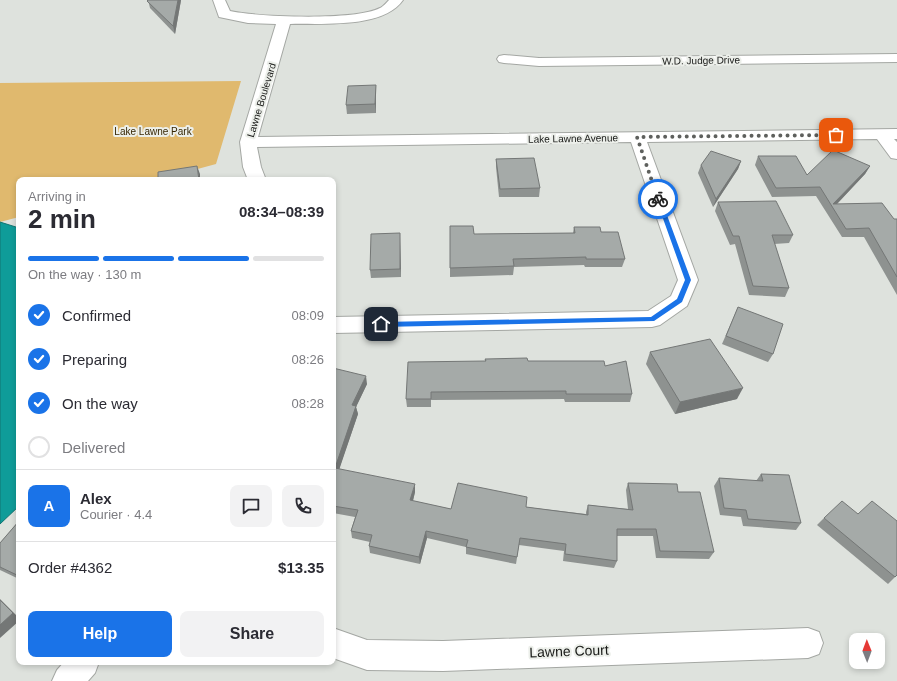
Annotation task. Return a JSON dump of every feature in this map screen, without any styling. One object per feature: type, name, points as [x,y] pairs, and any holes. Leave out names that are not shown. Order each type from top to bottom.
[{"type":"street","points":[[219,0],[224,14],[248,19],[284,20],[350,19],[385,11],[397,0]]},
{"type":"street","name":"Lawne Boulevard","points":[[256,177],[252,167],[248,142],[284,20]]},
{"type":"street","name":"W.D. Judge Drive","points":[[504,59],[539,62],[897,58]]},
{"type":"street","points":[[889,134],[897,154]]},
{"type":"street","name":"Lake Lawne Avenue","points":[[248,142],[889,134]]},
{"type":"street","points":[[336,325],[652,319],[680,301],[688,280],[637,137]]},
{"type":"street","name":"Lawne Court","points":[[336,644],[367,656],[443,656],[808,643]]},
{"type":"street","points":[[68,681],[81,665]]},
{"type":"green space","name":"Lake Lawne Park","points":[[241,81],[216,164],[168,177],[16,177],[16,218],[0,222],[0,83]]},
{"type":"water","points":[[0,222],[16,227],[16,509],[0,524]]},
{"type":"building","points":[[178,0],[173,26],[147,1]]},
{"type":"building","points":[[376,85],[375,104],[346,105],[348,86]]},
{"type":"building","points":[[833,150],[870,166],[833,204],[882,203],[894,219],[897,219],[897,277],[869,228],[846,229],[820,187],[776,188],[758,156],[796,156],[807,175]]},
{"type":"building","points":[[711,151],[741,161],[716,199],[701,165]]},
{"type":"building","points":[[534,158],[540,188],[500,189],[496,159]]},
{"type":"building","points":[[197,166],[199,177],[158,177],[158,172]]},
{"type":"building","points":[[776,201],[793,235],[772,235],[789,288],[753,286],[739,236],[733,236],[718,202]]},
{"type":"building","points":[[450,226],[473,226],[474,234],[575,233],[574,227],[600,227],[601,232],[618,232],[625,259],[586,259],[586,257],[513,259],[514,266],[450,268]]},
{"type":"building","points":[[400,233],[400,269],[370,270],[371,234]]},
{"type":"building","points":[[738,307],[783,324],[773,354],[726,336]]},
{"type":"building","points":[[710,339],[743,388],[680,402],[650,352]]},
{"type":"building","points":[[527,358],[528,361],[604,361],[605,366],[626,361],[632,394],[566,394],[566,391],[431,392],[431,399],[406,399],[408,362],[486,361],[485,359]]},
{"type":"building","points":[[336,369],[366,376],[352,405],[356,406],[336,465]]},
{"type":"building","points":[[336,468],[415,484],[410,500],[451,509],[458,483],[527,497],[526,507],[588,515],[588,505],[633,510],[628,483],[677,484],[678,492],[700,492],[714,552],[660,551],[656,529],[617,529],[617,561],[565,554],[566,544],[520,538],[517,557],[466,547],[468,540],[426,531],[419,557],[369,546],[372,535],[351,531],[358,510],[336,506]]},
{"type":"building","points":[[761,474],[789,475],[801,523],[748,519],[746,510],[724,508],[719,478],[763,481]]},
{"type":"building","points":[[842,501],[858,514],[872,501],[897,521],[897,575],[895,577],[824,518]]},
{"type":"building","points":[[16,524],[16,575],[0,567],[0,543]]},
{"type":"building","points":[[0,600],[13,613],[0,625]]},
{"type":"way so far","points":[[658,199],[637,137],[836,135]]},
{"type":"route","points":[[381,324],[652,319],[680,301],[688,280],[658,199]]}]
